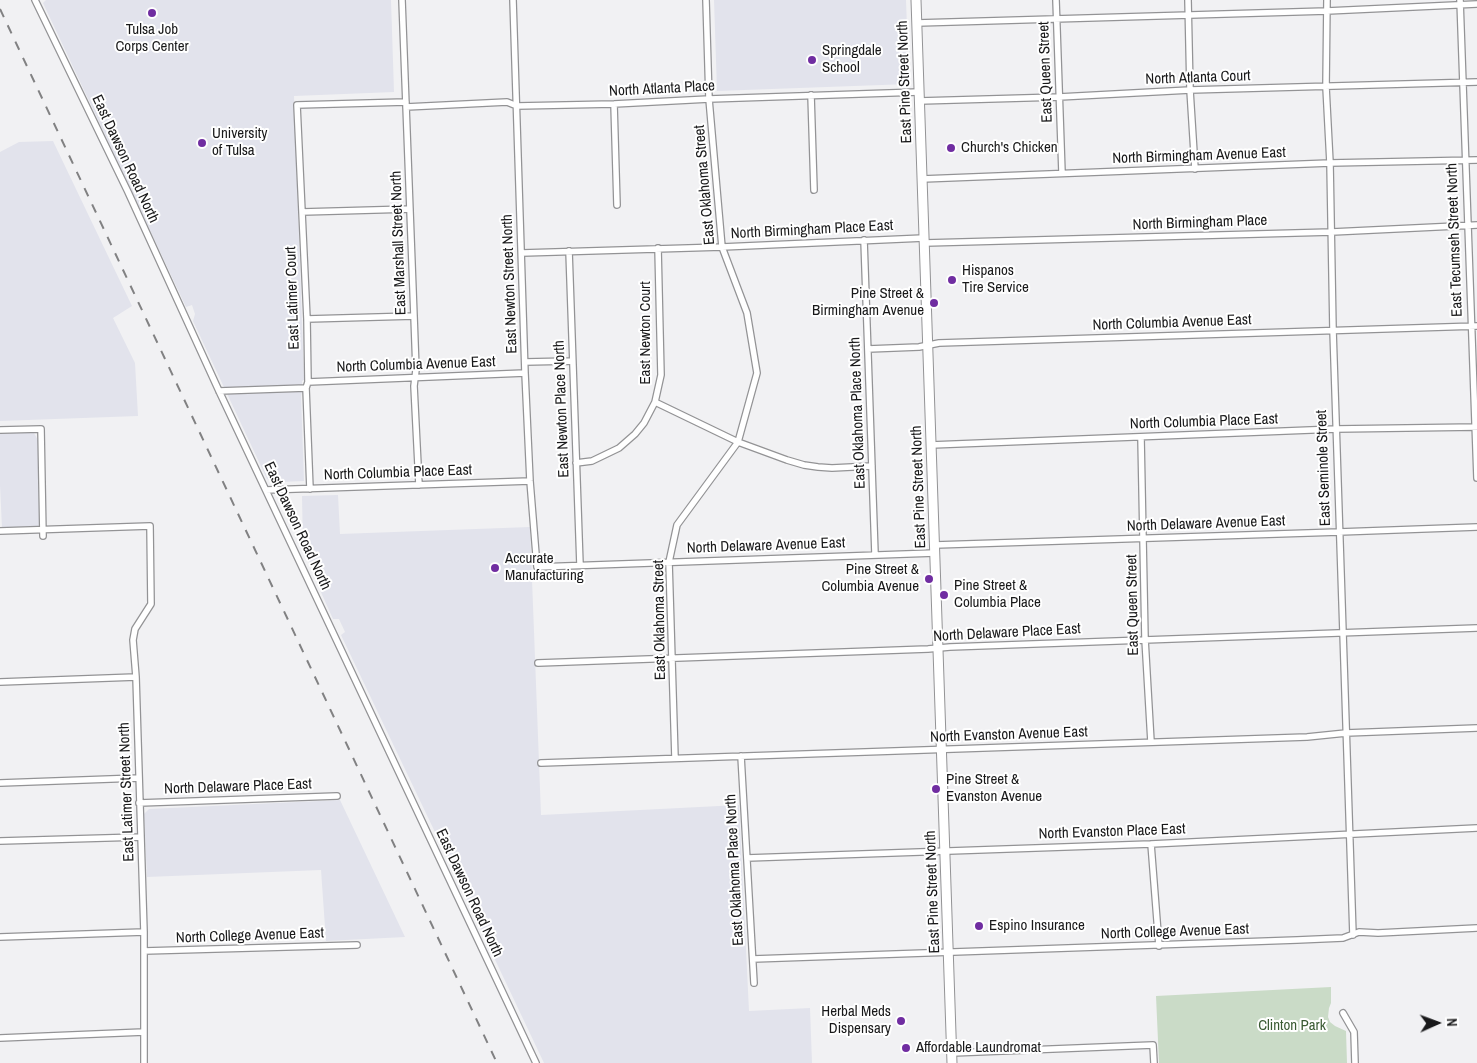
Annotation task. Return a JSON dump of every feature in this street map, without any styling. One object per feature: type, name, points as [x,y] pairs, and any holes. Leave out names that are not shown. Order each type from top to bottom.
[{"type":"main road","name":"East Pine Street North","points":[[916,0],[952,1063]]},
{"type":"street","name":"East Dawson Road North","points":[[35,0],[128,192],[219,391],[536,1063]]},
{"type":"street","name":"East Marshall Street North","points":[[402,0],[414,316],[414,386],[419,485]]},
{"type":"street","name":"East Newton Street North","points":[[513,0],[530,481],[537,567]]},
{"type":"street","name":"East Oklahoma Street","points":[[675,758],[669,562],[677,525],[738,442],[757,373],[747,313],[722,247],[709,99],[706,0]]},
{"type":"street","name":"East Queen Street","points":[[1056,0],[1062,174]]},
{"type":"street","points":[[1188,0],[1190,90],[1195,169]]},
{"type":"street","name":"East Seminole Street","points":[[1326,0],[1326,87],[1330,164],[1333,330],[1352,935]]},
{"type":"street","points":[[917,23],[1327,11],[1460,2],[1477,4]]},
{"type":"street","name":"East Tecumseh Street North","points":[[1460,2],[1465,161],[1474,326],[1477,478]]},
{"type":"street","name":"North Atlanta Court","points":[[919,96],[1059,97],[1190,90],[1477,82]]},
{"type":"street","name":"North Atlanta Place","points":[[297,105],[507,102],[517,106],[614,104],[811,95],[919,96]]},
{"type":"street","points":[[811,95],[814,190]]},
{"type":"street","points":[[614,104],[617,205]]},
{"type":"street","name":"East Latimer Court","points":[[297,105],[307,319],[310,489]]},
{"type":"street","name":"North Birmingham Avenue East","points":[[922,179],[1477,160]]},
{"type":"street","points":[[302,212],[410,208]]},
{"type":"street","name":"North Birmingham Place","points":[[924,240],[1332,232],[1477,225]]},
{"type":"street","name":"North Birmingham Place East","points":[[522,253],[722,247],[864,240],[924,240]]},
{"type":"street","name":"East Oklahoma Place North","points":[[864,240],[875,554]]},
{"type":"street","name":"East Newton Court","points":[[576,463],[592,461],[619,448],[644,423],[655,402],[661,375],[658,248]]},
{"type":"street","name":"East Newton Place North","points":[[569,251],[580,566]]},
{"type":"street","points":[[307,319],[414,316]]},
{"type":"street","name":"North Columbia Avenue East","points":[[868,349],[968,342],[1474,326]]},
{"type":"street","points":[[525,362],[572,361]]},
{"type":"street","name":"North Columbia Avenue East","points":[[219,391],[415,377],[526,373]]},
{"type":"street","points":[[655,402],[738,442],[804,465],[832,468],[872,466]]},
{"type":"street","name":"North Columbia Place East","points":[[931,445],[1336,429],[1476,427]]},
{"type":"street","points":[[0,430],[41,429],[44,536]]},
{"type":"street","name":"East Queen Street","points":[[1141,438],[1145,640],[1151,742]]},
{"type":"street","name":"North Columbia Place East","points":[[266,490],[530,481]]},
{"type":"street","name":"East Latimer Street North","points":[[43,529],[150,526],[151,604],[135,629],[133,640],[136,677],[144,932],[144,1063]]},
{"type":"street","name":"North Delaware Avenue East","points":[[537,567],[875,554],[935,549],[1144,539],[1477,526]]},
{"type":"street","points":[[0,531],[43,529]]},
{"type":"street","name":"North Delaware Place East","points":[[538,663],[1477,628]]},
{"type":"street","points":[[0,682],[136,677]]},
{"type":"street","name":"North Evanston Avenue East","points":[[541,764],[1308,737],[1346,733],[1477,728]]},
{"type":"street","name":"East Oklahoma Place North","points":[[741,756],[754,983]]},
{"type":"street","points":[[0,784],[138,778]]},
{"type":"street","name":"North Delaware Place East","points":[[139,803],[337,796]]},
{"type":"street","name":"North Evanston Place East","points":[[747,858],[1151,844],[1477,828]]},
{"type":"street","points":[[0,841],[140,837]]},
{"type":"street","points":[[1151,844],[1159,946]]},
{"type":"street","name":"North College Avenue East","points":[[753,958],[1159,946],[1343,938],[1359,932],[1378,933],[1477,928]]},
{"type":"street","points":[[0,937],[144,932]]},
{"type":"street","name":"North College Avenue East","points":[[144,951],[357,945]]},
{"type":"street","points":[[1343,1013],[1354,1032],[1355,1063]]},
{"type":"street","points":[[0,1038],[144,1032]]},
{"type":"street","points":[[952,1053],[1153,1044],[1154,1063]]},
{"type":"shaded area","points":[[46,0],[391,0],[394,92],[294,96],[304,380],[302,381],[301,396],[304,481],[279,482],[267,479],[193,321],[195,314],[192,305],[186,307],[43,3]]},
{"type":"shaded area","name":"Springdale School","points":[[714,0],[906,0],[909,84],[717,91]]},
{"type":"shaded area","points":[[53,141],[132,306],[113,318],[135,363],[138,416],[0,421],[0,152],[19,142]]},
{"type":"shaded area","points":[[0,433],[34,433],[39,442],[39,526],[2,528]]},
{"type":"shaded area","points":[[338,495],[340,534],[530,527],[541,815],[739,805],[749,1011],[810,1008],[812,1063],[544,1063],[480,928],[481,925],[341,635],[345,632],[339,619],[333,619],[320,590],[322,581],[314,571],[303,548],[302,496]]},
{"type":"shaded area","points":[[340,800],[405,937],[326,941],[321,870],[147,877],[144,814],[149,809]]},
{"type":"green space","name":"Clinton Park","points":[[1331,987],[1331,1003],[1328,1017],[1335,1026],[1346,1031],[1347,1063],[1159,1063],[1156,996]]},
{"type":"railway","points":[[0,9],[497,1063]]},
{"type":"place","name":"Tulsa Job Corps Center","points":[[152,13]]},
{"type":"place","name":"Springdale School","points":[[812,60]]},
{"type":"place","name":"University of Tulsa","points":[[202,143]]},
{"type":"place","name":"Church's Chicken","points":[[951,148]]},
{"type":"place","name":"Hispanos Tire Service","points":[[952,280]]},
{"type":"place","name":"Pine Street & Birmingham Avenue","points":[[934,303]]},
{"type":"place","name":"Accurate Manufacturing","points":[[495,568]]},
{"type":"place","name":"Pine Street & Columbia Avenue","points":[[929,579]]},
{"type":"place","name":"Pine Street & Columbia Place","points":[[944,595]]},
{"type":"place","name":"Pine Street & Evanston Avenue","points":[[936,789]]},
{"type":"place","name":"Espino Insurance","points":[[979,926]]},
{"type":"place","name":"Herbal Meds Dispensary","points":[[901,1021]]},
{"type":"place","name":"Affordable Laundromat","points":[[906,1048]]}]
